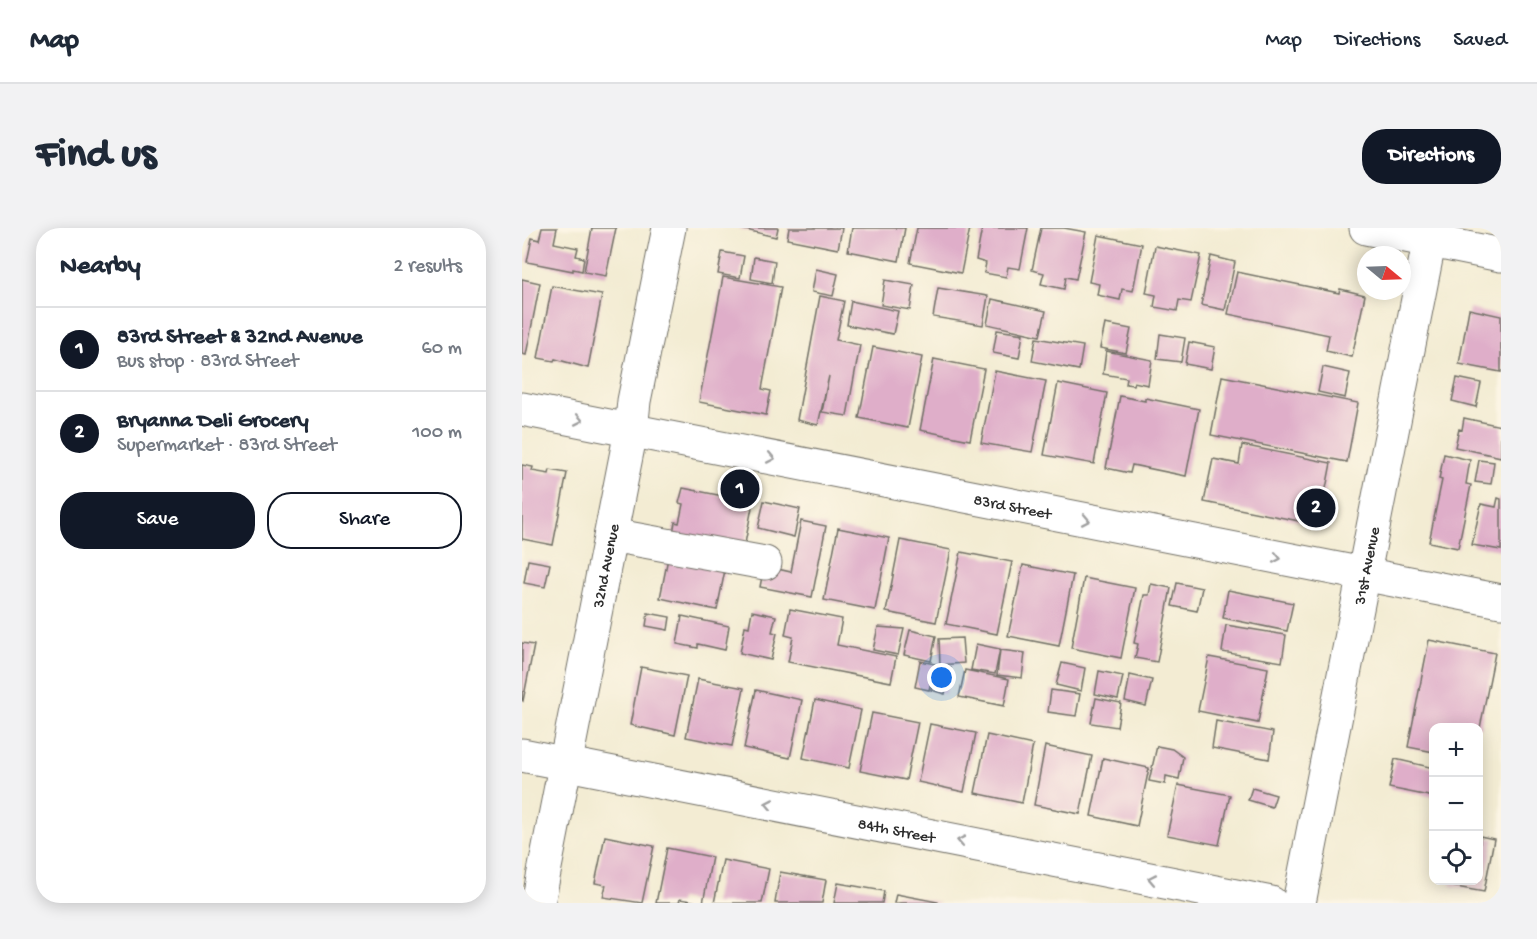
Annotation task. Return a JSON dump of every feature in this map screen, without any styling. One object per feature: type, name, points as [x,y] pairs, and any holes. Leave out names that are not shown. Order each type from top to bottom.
[{"type":"street","name":"32nd Avenue","points":[[538,903],[669,228]]},
{"type":"street","points":[[1366,228],[1431,234],[1501,255]]},
{"type":"street","name":"31st Avenue","points":[[1299,903],[1431,234]]},
{"type":"street","name":"83rd Street","points":[[522,409],[1501,601]]},
{"type":"street","points":[[611,536],[765,563]]},
{"type":"street","name":"84th Street","points":[[522,755],[1271,903]]},
{"type":"building","points":[[542,228],[557,228],[554,243],[578,248],[576,256],[584,258],[582,271],[527,262],[532,238],[539,240]]},
{"type":"building","points":[[592,228],[616,228],[606,276],[584,272]]},
{"type":"building","points":[[737,228],[778,228],[776,237]]},
{"type":"building","points":[[789,228],[842,228],[838,249],[787,239]]},
{"type":"building","points":[[852,228],[905,228],[899,261],[848,251]]},
{"type":"building","points":[[917,228],[970,228],[961,273],[910,263]]},
{"type":"building","points":[[982,228],[1028,228],[1020,269],[1008,267],[1006,277],[984,273],[986,263],[976,260]]},
{"type":"building","points":[[1041,228],[1064,228],[1086,232],[1076,279],[1066,277],[1064,289],[1041,284],[1044,273],[1032,270]]},
{"type":"building","points":[[1098,235],[1142,244],[1133,291],[1122,289],[1120,300],[1097,295],[1099,284],[1089,282]]},
{"type":"building","points":[[1155,246],[1201,255],[1191,302],[1179,300],[1177,311],[1154,307],[1156,295],[1146,293]]},
{"type":"building","points":[[722,252],[744,256],[740,278],[718,274]]},
{"type":"building","points":[[1211,256],[1235,262],[1225,310],[1201,305]]},
{"type":"building","points":[[754,257],[775,261],[772,283],[751,279]]},
{"type":"building","points":[[816,269],[838,274],[833,296],[812,292]]},
{"type":"building","points":[[1237,272],[1339,293],[1340,289],[1357,293],[1357,300],[1364,300],[1352,357],[1326,351],[1329,335],[1228,314]]},
{"type":"building","points":[[723,277],[781,287],[762,389],[771,391],[766,415],[699,402]]},
{"type":"building","points":[[522,279],[540,283],[526,355],[522,354]]},
{"type":"building","points":[[885,280],[914,285],[910,310],[881,305]]},
{"type":"building","points":[[552,286],[602,295],[588,368],[555,359],[554,361],[538,358]]},
{"type":"building","points":[[938,288],[988,296],[983,325],[933,317]]},
{"type":"building","points":[[820,296],[844,301],[836,340],[860,345],[847,416],[822,412],[829,376],[818,425],[797,420]]},
{"type":"building","points":[[992,299],[1046,311],[1040,336],[987,324]]},
{"type":"building","points":[[851,301],[898,311],[893,334],[847,325]]},
{"type":"building","points":[[1469,309],[1501,316],[1501,372],[1459,364]]},
{"type":"building","points":[[1105,324],[1131,329],[1126,353],[1100,348]]},
{"type":"building","points":[[997,330],[1023,334],[1019,358],[993,353]]},
{"type":"building","points":[[1160,334],[1185,338],[1181,362],[1157,359]]},
{"type":"building","points":[[1036,338],[1083,346],[1079,370],[1032,361]]},
{"type":"building","points":[[1189,342],[1215,347],[1211,369],[1185,364]]},
{"type":"building","points":[[873,347],[922,357],[908,428],[859,418]]},
{"type":"building","points":[[1106,351],[1152,360],[1148,385],[1134,382],[1133,385],[1126,384],[1127,378],[1103,374]]},
{"type":"building","points":[[934,359],[984,369],[970,440],[920,430]]},
{"type":"building","points":[[1323,367],[1350,373],[1345,398],[1318,392]]},
{"type":"building","points":[[995,371],[1046,381],[1032,452],[981,443]]},
{"type":"building","points":[[1222,376],[1358,403],[1347,462],[1211,435]]},
{"type":"building","points":[[1457,378],[1481,383],[1476,407],[1452,401]]},
{"type":"building","points":[[1058,383],[1107,393],[1094,464],[1044,455]]},
{"type":"building","points":[[1120,396],[1145,401],[1145,398],[1199,409],[1186,476],[1132,465],[1130,473],[1106,468]]},
{"type":"building","points":[[1464,418],[1501,426],[1501,457],[1455,447]]},
{"type":"building","points":[[1242,445],[1331,463],[1319,525],[1204,502],[1213,459],[1239,464]]},
{"type":"building","points":[[1444,454],[1470,460],[1466,484],[1471,485],[1458,548],[1429,542],[1442,480],[1439,479]]},
{"type":"building","points":[[1479,460],[1494,462],[1491,484],[1475,482]]},
{"type":"building","points":[[522,465],[533,467],[532,471],[549,474],[550,470],[567,473],[553,545],[522,539]]},
{"type":"building","points":[[683,488],[753,502],[743,554],[672,539],[675,522],[679,523],[681,514],[683,504],[679,503]]},
{"type":"building","points":[[1498,498],[1501,499],[1501,550],[1472,545],[1481,504],[1496,507]]},
{"type":"building","points":[[764,501],[800,509],[794,537],[758,528]]},
{"type":"building","points":[[801,521],[826,526],[812,597],[760,587],[764,566],[791,572]]},
{"type":"building","points":[[838,528],[889,538],[875,610],[824,600]]},
{"type":"building","points":[[900,540],[951,550],[936,622],[886,612]]},
{"type":"building","points":[[961,552],[1012,562],[997,634],[946,624]]},
{"type":"building","points":[[669,553],[726,565],[717,610],[660,598]]},
{"type":"building","points":[[528,560],[550,564],[545,587],[524,583]]},
{"type":"building","points":[[1023,565],[1073,575],[1059,646],[1008,636]]},
{"type":"building","points":[[1084,578],[1135,588],[1121,658],[1071,648]]},
{"type":"building","points":[[1177,583],[1202,588],[1197,611],[1172,606]]},
{"type":"building","points":[[1151,584],[1171,588],[1157,662],[1135,658],[1138,644],[1134,643],[1144,595],[1149,595]]},
{"type":"building","points":[[1228,590],[1293,603],[1287,631],[1223,618]]},
{"type":"building","points":[[790,609],[842,619],[837,645],[896,657],[891,682],[788,662],[793,637],[785,635]]},
{"type":"building","points":[[752,611],[776,616],[772,632],[777,633],[771,660],[740,653],[745,626],[749,627]]},
{"type":"building","points":[[648,613],[670,617],[668,630],[646,626]]},
{"type":"building","points":[[682,616],[729,626],[725,650],[698,644],[698,648],[677,644]]},
{"type":"building","points":[[1226,625],[1286,635],[1282,662],[1222,652]]},
{"type":"building","points":[[878,627],[904,629],[898,655],[873,650]]},
{"type":"building","points":[[910,630],[936,636],[931,661],[904,655]]},
{"type":"building","points":[[962,638],[964,663],[940,665],[939,639]]},
{"type":"building","points":[[1429,640],[1495,653],[1481,723],[1429,723],[1429,751],[1408,747]]},
{"type":"building","points":[[522,643],[534,645],[523,701],[522,700]]},
{"type":"building","points":[[976,644],[1000,649],[995,674],[971,670]]},
{"type":"building","points":[[1000,650],[1025,653],[1022,678],[997,675]]},
{"type":"building","points":[[1209,657],[1268,668],[1258,723],[1198,711]]},
{"type":"building","points":[[920,661],[935,664],[929,690],[915,687]]},
{"type":"building","points":[[1062,663],[1085,668],[1081,691],[1056,685]]},
{"type":"building","points":[[936,664],[951,667],[945,694],[931,690]]},
{"type":"building","points":[[641,667],[687,676],[675,735],[630,725]]},
{"type":"building","points":[[965,670],[1009,679],[1004,706],[959,697]]},
{"type":"building","points":[[1099,671],[1123,676],[1118,699],[1095,694]]},
{"type":"building","points":[[1130,675],[1152,680],[1146,706],[1125,701]]},
{"type":"building","points":[[698,679],[744,688],[732,746],[686,737]]},
{"type":"building","points":[[756,690],[802,700],[790,758],[744,748]]},
{"type":"building","points":[[1051,690],[1080,694],[1076,716],[1048,712]]},
{"type":"building","points":[[1096,698],[1121,703],[1117,727],[1091,723]]},
{"type":"building","points":[[815,700],[861,710],[849,768],[803,758]]},
{"type":"building","points":[[872,713],[918,722],[906,780],[860,771]]},
{"type":"building","points":[[1216,721],[1273,732],[1269,759],[1212,748]]},
{"type":"building","points":[[930,724],[976,733],[964,792],[918,782]]},
{"type":"building","points":[[987,735],[1033,745],[1022,803],[975,793]]},
{"type":"building","points":[[1045,746],[1092,756],[1080,814],[1034,805]]},
{"type":"building","points":[[1157,746],[1172,749],[1183,757],[1179,779],[1166,776],[1165,784],[1149,781]]},
{"type":"building","points":[[1103,758],[1149,768],[1137,826],[1091,816]]},
{"type":"building","points":[[1395,759],[1429,767],[1429,796],[1389,788]]},
{"type":"building","points":[[1178,785],[1230,795],[1219,845],[1167,835]]},
{"type":"building","points":[[1252,788],[1276,795],[1272,807],[1248,800]]},
{"type":"building","points":[[605,836],[654,846],[642,903],[603,897],[606,885],[595,883]]},
{"type":"building","points":[[1483,837],[1494,839],[1484,892],[1450,886],[1483,885]]},
{"type":"building","points":[[667,848],[712,857],[703,903],[680,899],[679,903],[656,903]]},
{"type":"building","points":[[723,860],[769,869],[762,903],[714,903]]},
{"type":"building","points":[[780,872],[826,880],[822,903],[775,903]]},
{"type":"building","points":[[838,883],[884,891],[882,903],[834,903]]},
{"type":"building","points":[[896,894],[938,902],[938,903],[894,903]]},
{"type":"place","name":"83rd Street & 32nd Avenue","points":[[740,489]]},
{"type":"place","name":"Bryanna Deli Grocery","points":[[1316,508]]}]
